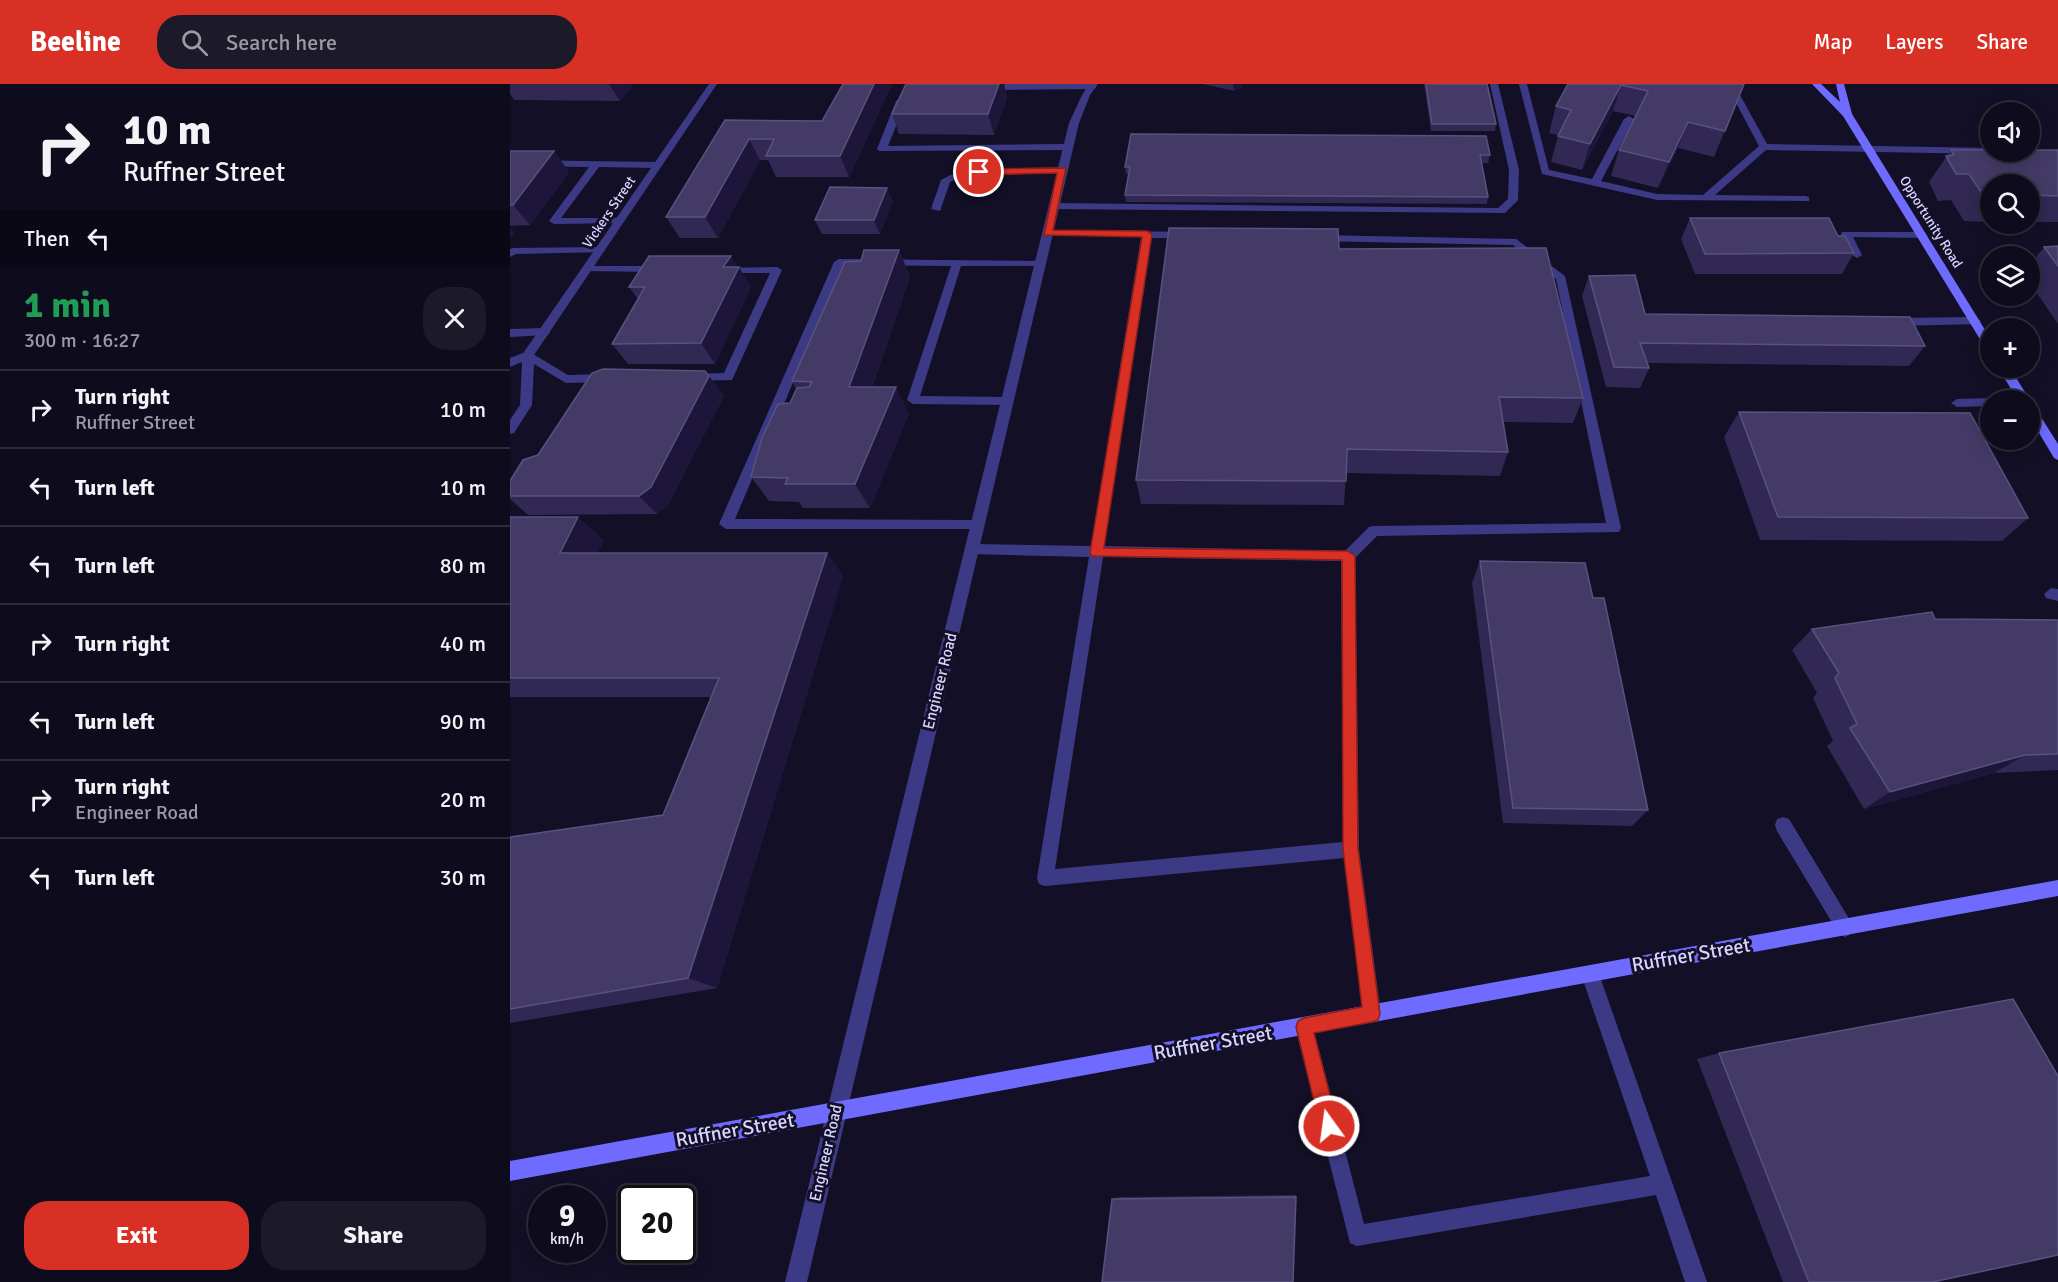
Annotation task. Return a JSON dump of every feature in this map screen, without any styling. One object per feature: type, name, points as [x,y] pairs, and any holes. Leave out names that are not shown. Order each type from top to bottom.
[{"type":"street","name":"Vickers Street","points":[[528,355],[713,84]]},
{"type":"street","points":[[1053,207],[1501,211],[1514,200],[1514,170],[1494,84]]},
{"type":"street","points":[[1523,84],[1545,172],[1657,198],[1805,199]]},
{"type":"street","points":[[1730,84],[1764,147]]},
{"type":"street","points":[[1816,84],[1847,114]]},
{"type":"street","points":[[1840,84],[1847,114]]},
{"type":"street","points":[[971,87],[1094,85]]},
{"type":"street","name":"Engineer Road","points":[[796,1282],[1053,207],[1075,120],[1086,95],[1094,85]]},
{"type":"street","points":[[906,88],[882,149],[1068,147]]},
{"type":"street","name":"Opportunity Road","points":[[1847,114],[1980,329]]},
{"type":"street","points":[[1594,183],[1629,119]]},
{"type":"street","points":[[1706,198],[1764,147],[1980,151]]},
{"type":"street","points":[[510,163],[658,165]]},
{"type":"street","points":[[596,164],[554,221],[620,221]]},
{"type":"street","points":[[936,209],[946,180],[960,173],[1063,170]]},
{"type":"street","points":[[1048,233],[1207,235]]},
{"type":"street","points":[[1147,234],[1045,878],[1351,849]]},
{"type":"street","points":[[1857,255],[1846,234],[1922,235]]},
{"type":"street","points":[[972,549],[1348,556],[1374,531],[1614,528],[1561,278],[1516,243],[1302,237]]},
{"type":"street","points":[[510,254],[513,251],[600,250]]},
{"type":"street","points":[[977,525],[726,524],[839,262],[1040,263]]},
{"type":"street","points":[[957,263],[913,400],[1007,401]]},
{"type":"street","points":[[586,269],[670,269]]},
{"type":"street","points":[[681,378],[728,377],[777,270],[705,270]]},
{"type":"street","points":[[1878,322],[1975,321]]},
{"type":"street","points":[[510,333],[544,332]]},
{"type":"street","points":[[510,363],[528,355]]},
{"type":"street","points":[[528,355],[566,379],[624,378]]},
{"type":"street","points":[[510,430],[526,405],[528,355]]},
{"type":"street","points":[[1957,403],[1980,402]]},
{"type":"street","points":[[2040,425],[2058,454]]},
{"type":"street","points":[[1348,556],[1351,849],[1372,1014]]},
{"type":"street","points":[[1783,825],[1845,928]]},
{"type":"street","name":"Ruffner Street","points":[[510,1171],[2058,888]]},
{"type":"street","points":[[1590,974],[1696,1282]]},
{"type":"street","points":[[1304,1027],[1357,1236],[1663,1184]]},
{"type":"building","points":[[843,84],[874,84],[840,156],[766,156],[774,139],[749,139],[705,217],[666,217],[725,120],[822,121]]},
{"type":"building","points":[[906,84],[999,84],[988,114],[892,114]]},
{"type":"building","points":[[1426,84],[1487,84],[1496,124],[1432,124]]},
{"type":"building","points":[[1568,84],[1744,84],[1725,131],[1688,122],[1669,162],[1619,150],[1648,91],[1621,85],[1590,144],[1558,136],[1571,110],[1556,106]]},
{"type":"building","points":[[1131,134],[1486,136],[1490,155],[1480,155],[1488,197],[1125,195],[1130,167],[1125,167]]},
{"type":"building","points":[[1951,150],[1980,150],[1980,162],[2040,162],[2040,150],[2058,150],[2058,196],[2040,195],[2040,174],[1980,174],[1980,190],[1969,174],[1956,174],[1946,156],[1954,155]]},
{"type":"building","points":[[510,151],[554,151],[513,205],[510,205]]},
{"type":"building","points":[[830,187],[887,188],[874,220],[815,220]]},
{"type":"building","points":[[1690,218],[1829,218],[1838,236],[1845,236],[1854,253],[1705,254]]},
{"type":"building","points":[[1169,228],[1338,229],[1339,249],[1546,248],[1583,398],[1499,397],[1508,452],[1347,449],[1346,481],[1136,480]]},
{"type":"building","points":[[2058,246],[2058,266],[2044,247]]},
{"type":"building","points":[[864,250],[899,250],[849,387],[896,387],[855,484],[785,484],[788,478],[751,477],[762,438],[778,404],[790,403],[797,388],[809,387],[812,382],[792,381],[845,262],[861,261]]},
{"type":"building","points":[[649,256],[731,256],[723,267],[739,267],[701,343],[612,344],[645,287],[629,287]]},
{"type":"building","points":[[1635,275],[1645,314],[1910,317],[1925,346],[1640,343],[1649,368],[1614,367],[1589,276]]},
{"type":"building","points":[[603,369],[705,371],[709,376],[651,487],[639,496],[510,496],[510,481],[523,460],[538,455],[592,373]]},
{"type":"building","points":[[1739,412],[1970,413],[1980,431],[1980,450],[1990,450],[2028,518],[1778,517]]},
{"type":"building","points":[[510,517],[578,517],[560,553],[827,553],[688,978],[510,1009],[510,837],[663,815],[719,678],[510,678]]},
{"type":"building","points":[[1480,561],[1585,563],[1593,598],[1604,598],[1648,810],[1513,808]]},
{"type":"building","points":[[1932,612],[1935,619],[2058,620],[2058,754],[2025,755],[1890,792],[1850,728],[1857,724],[1835,678],[1839,673],[1812,629]]},
{"type":"building","points":[[2013,999],[2058,1076],[2058,1255],[1933,1282],[1809,1282],[1719,1053]]},
{"type":"building","points":[[1296,1197],[1293,1282],[1102,1282],[1112,1199]]},
{"type":"route","points":[[979,172],[1063,170],[1048,233],[1147,234],[1097,553],[1348,556],[1351,849],[1372,1014],[1304,1027],[1329,1126]]}]
